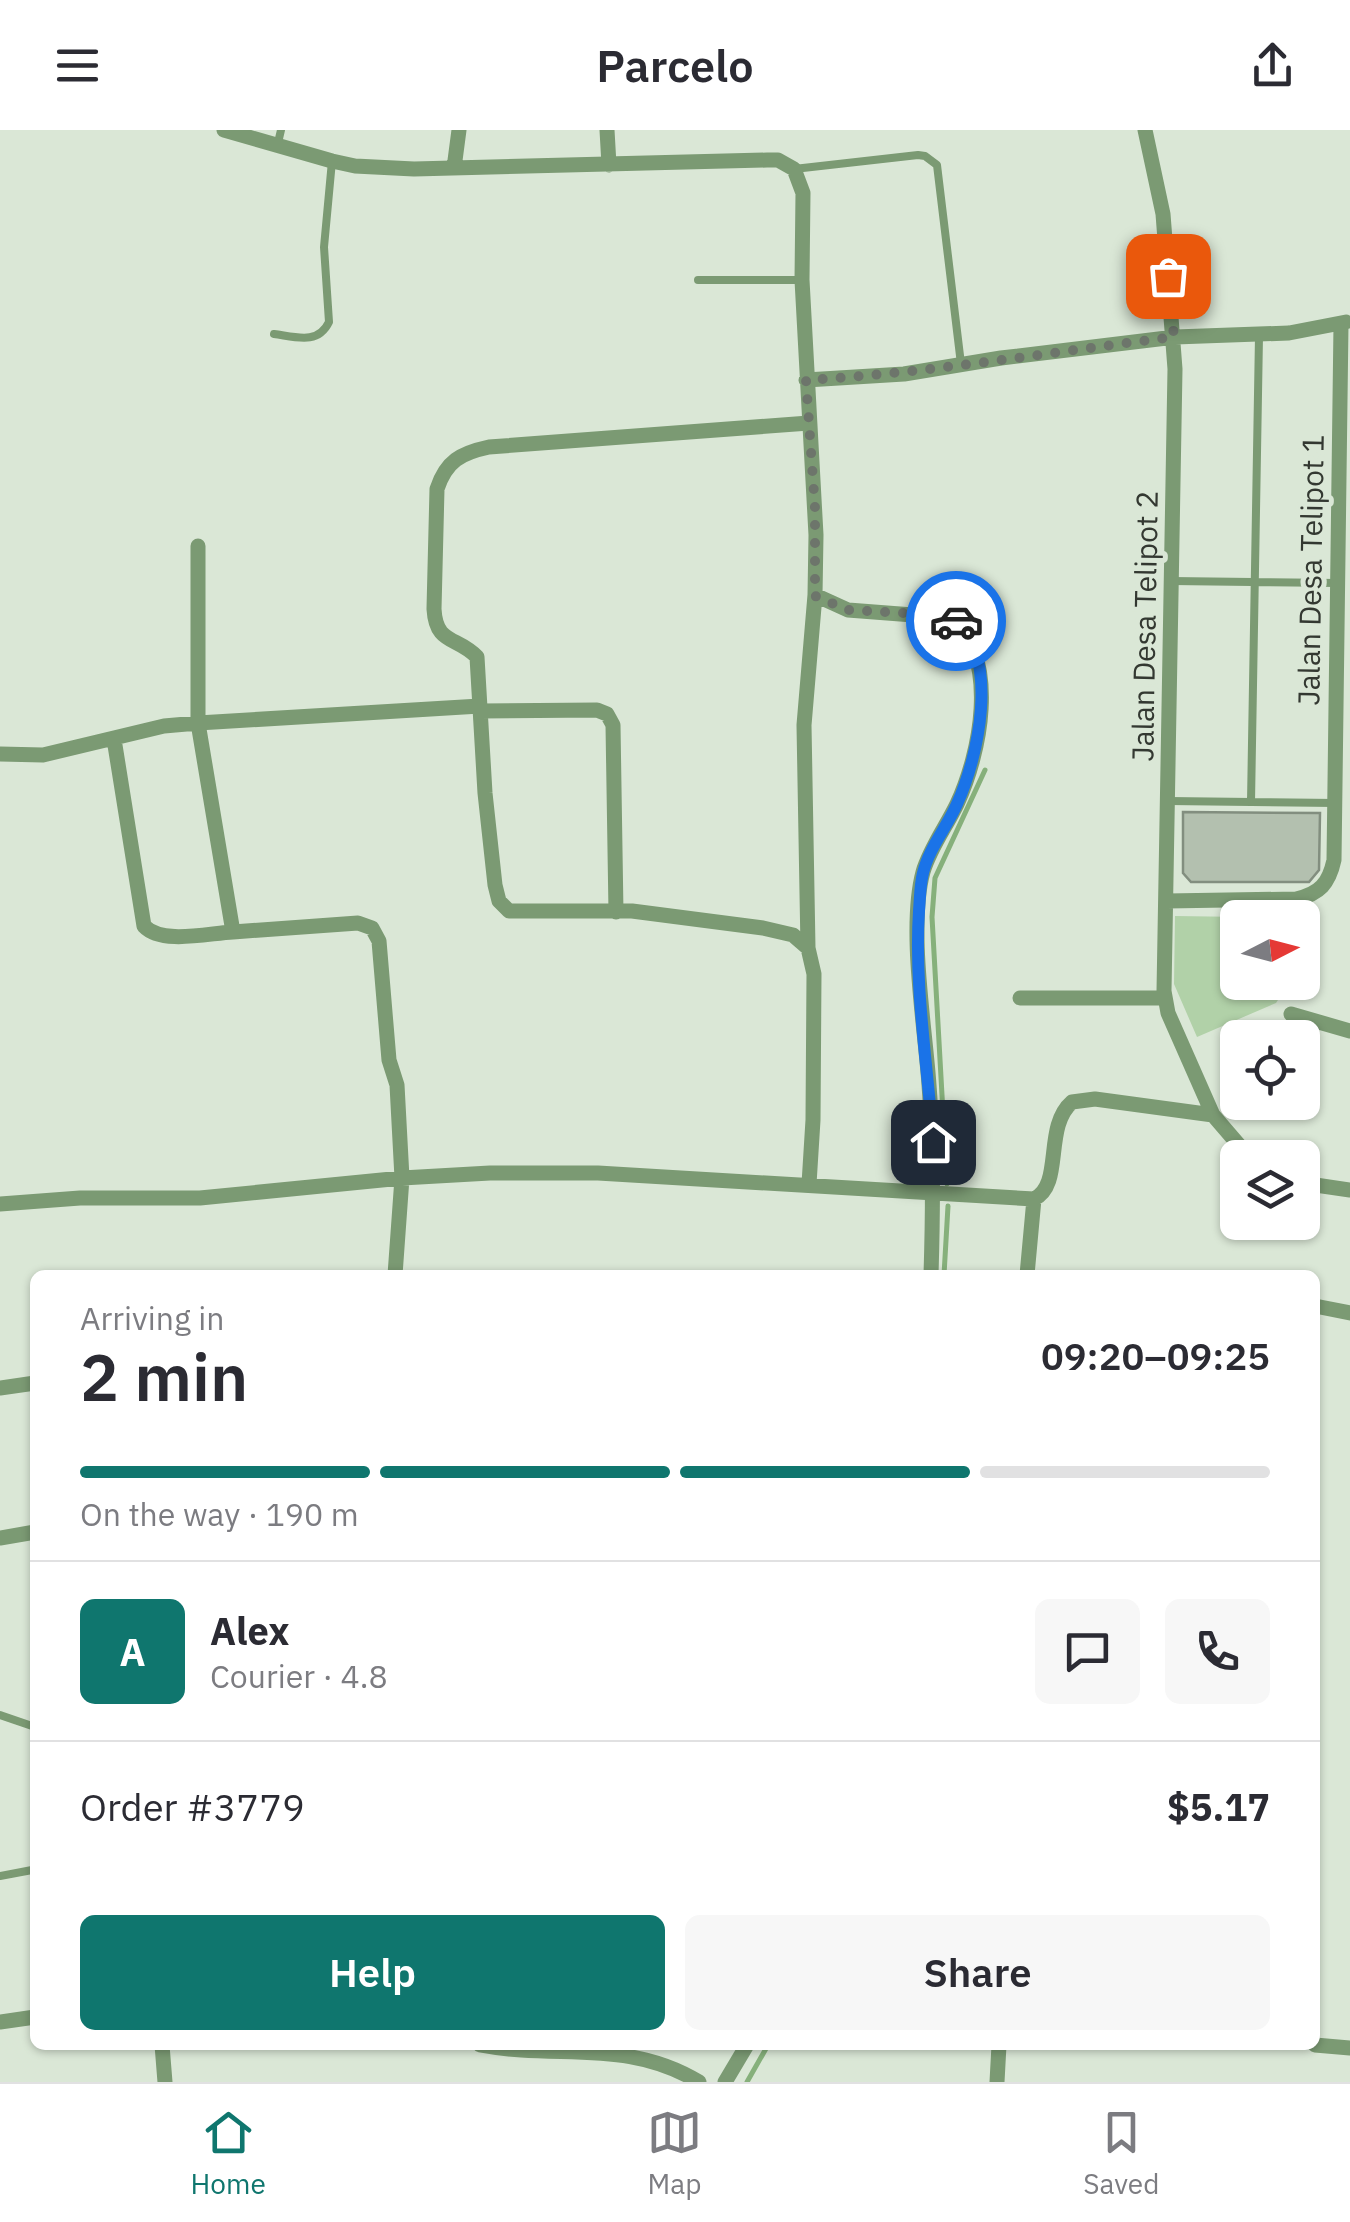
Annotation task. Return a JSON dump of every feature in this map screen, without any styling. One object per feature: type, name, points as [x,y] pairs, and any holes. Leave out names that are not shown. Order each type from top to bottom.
[{"type":"street","points":[[224,130],[355,166],[454,168],[767,160],[786,163],[794,169],[803,193],[802,280],[816,535],[804,725],[808,948],[814,974],[809,1184]]},
{"type":"street","points":[[454,168],[460,130]]},
{"type":"street","points":[[607,130],[609,165]]},
{"type":"street","name":"Jalan Desa Telipot 2","points":[[1145,130],[1162,214],[1174,337],[1165,998],[1213,1115],[1235,1140]]},
{"type":"street","points":[[806,380],[904,374],[1174,337],[1259,336],[1346,322]]},
{"type":"street","name":"Jalan Desa Telipot 1","points":[[1167,901],[1296,900],[1323,887],[1330,875],[1340,813],[1338,582],[1346,322]]},
{"type":"street","points":[[808,948],[792,935],[762,928],[616,912],[509,911],[494,885],[478,656],[467,646],[442,636],[435,625],[437,490],[452,460],[489,447],[809,423]]},
{"type":"street","points":[[198,546],[198,723],[234,932]]},
{"type":"street","points":[[815,596],[848,610],[952,618],[964,628],[974,648],[980,675],[978,739],[970,774],[923,873],[919,917],[934,1194],[931,1270]]},
{"type":"street","points":[[0,754],[43,754],[164,726],[198,723],[480,708],[597,710],[607,714],[613,725],[616,912]]},
{"type":"street","points":[[114,739],[144,926],[148,931],[162,936],[358,923],[366,924],[377,934],[389,1060],[397,1085],[402,1178],[395,1270]]},
{"type":"street","points":[[1020,998],[1165,998]]},
{"type":"street","points":[[1291,1014],[1350,1031]]},
{"type":"street","points":[[0,1204],[80,1198],[218,1197],[402,1178],[598,1173],[1034,1199],[1048,1186],[1058,1120],[1072,1102],[1095,1099],[1213,1115]]},
{"type":"street","points":[[1320,1186],[1350,1190]]},
{"type":"street","points":[[1027,1270],[1034,1199]]},
{"type":"street","points":[[1320,1307],[1350,1313]]},
{"type":"street","points":[[0,1388],[30,1385]]},
{"type":"street","points":[[0,1538],[30,1533]]},
{"type":"street","points":[[0,2022],[30,2018]]},
{"type":"street","points":[[1320,2045],[1350,2048]]},
{"type":"street","points":[[162,2050],[165,2082]]},
{"type":"street","points":[[529,2050],[595,2050]]},
{"type":"street","points":[[621,2050],[682,2071],[699,2082]]},
{"type":"street","points":[[725,2082],[744,2050]]},
{"type":"street","points":[[996,2082],[999,2050]]},
{"type":"lane","points":[[277,147],[281,130]]},
{"type":"lane","points":[[794,169],[918,155],[937,165],[961,364]]},
{"type":"lane","points":[[274,334],[313,338],[324,333],[329,322],[324,247],[332,161]]},
{"type":"lane","points":[[698,280],[802,280]]},
{"type":"lane","points":[[1251,802],[1259,336]]},
{"type":"lane","points":[[1172,581],[1338,582]]},
{"type":"lane","points":[[1169,802],[1251,802],[1340,813]]},
{"type":"lane","points":[[0,1715],[30,1725]]},
{"type":"lane","points":[[0,1876],[30,1870]]},
{"type":"green space","points":[[1175,916],[1220,917],[1220,1000],[1278,1000],[1236,1020],[1220,1020],[1220,1027],[1197,1037],[1174,984]]},
{"type":"building","points":[[1183,812],[1320,813],[1319,870],[1309,882],[1191,882],[1183,873]]},
{"type":"waterway","points":[[947,1184],[932,917],[935,878],[985,770]]},
{"type":"waterway","points":[[944,1270],[948,1206]]},
{"type":"waterway","points":[[747,2082],[765,2050]]},
{"type":"way so far","points":[[956,621],[938,615],[848,610],[815,596],[815,508],[806,380],[904,374],[1174,337],[1168,276]]},
{"type":"route","points":[[933,1142],[920,977],[923,873],[970,774],[981,707],[974,648],[956,621]]}]
